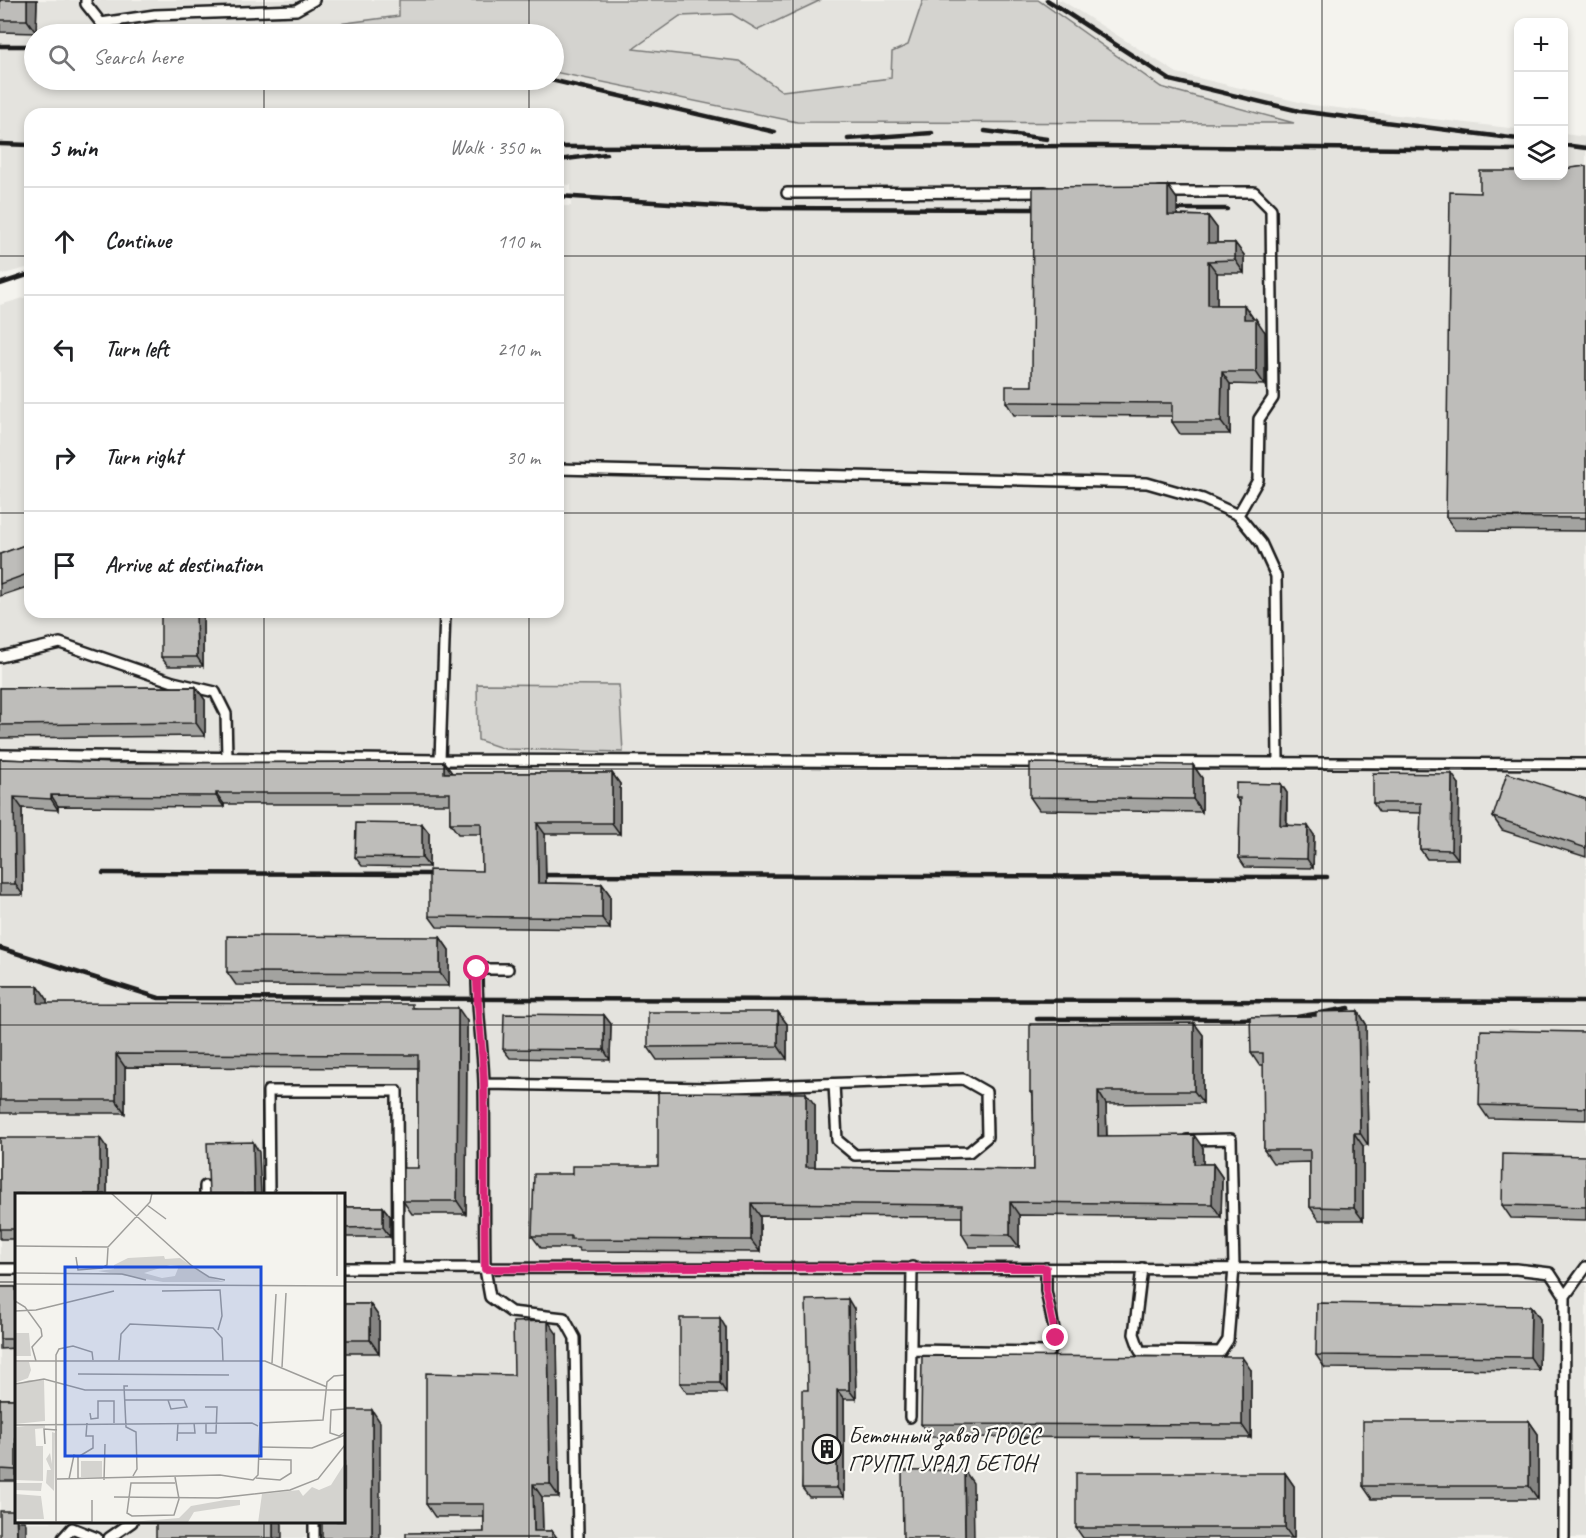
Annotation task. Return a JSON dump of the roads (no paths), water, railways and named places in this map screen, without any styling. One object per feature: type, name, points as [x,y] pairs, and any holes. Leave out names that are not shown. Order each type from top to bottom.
[{"type":"lane","points":[[86,0],[86,4],[101,23],[155,15],[296,10],[314,0]]},
{"type":"lane","points":[[787,193],[1050,192]]},
{"type":"lane","points":[[1146,192],[1254,192],[1271,209],[1273,398],[1259,419],[1258,480],[1238,515]]},
{"type":"lane","points":[[564,469],[1147,483],[1203,499],[1238,515],[1261,543],[1276,576],[1278,762]]},
{"type":"lane","points":[[440,760],[445,618]]},
{"type":"lane","points":[[0,657],[60,643],[173,682],[216,692],[226,714],[227,758]]},
{"type":"lane","points":[[0,755],[440,760],[1586,764]]},
{"type":"lane","points":[[508,969],[477,969],[476,999],[481,1030],[484,1084],[485,1269],[490,1297],[510,1312],[564,1318],[575,1338],[578,1538]]},
{"type":"lane","points":[[484,1084],[706,1088],[963,1079],[986,1092],[987,1137],[969,1152],[855,1155],[837,1140],[834,1084]]},
{"type":"lane","points":[[268,1193],[268,1091],[397,1090],[398,1268]]},
{"type":"lane","points":[[1142,1268],[1134,1334],[1140,1351],[1220,1352],[1228,1340],[1234,1268],[1231,1139],[1176,1140]]},
{"type":"lane","points":[[910,1416],[912,1267]]},
{"type":"lane","points":[[1565,1296],[1586,1267]]},
{"type":"lane","points":[[345,1268],[1516,1269],[1550,1273],[1565,1296],[1564,1538]]},
{"type":"lane","points":[[911,1350],[1049,1352],[1056,1338],[1046,1291],[1046,1268]]},
{"type":"lane","points":[[109,1538],[129,1523]]},
{"type":"lane","points":[[63,1538],[72,1528],[97,1538]]},
{"type":"railway","points":[[1047,0],[1170,80],[1299,111],[1514,138]]},
{"type":"railway","points":[[0,46],[24,46]]},
{"type":"railway","points":[[564,83],[775,132]]},
{"type":"railway","points":[[985,131],[1047,139]]},
{"type":"railway","points":[[848,139],[932,133]]},
{"type":"railway","points":[[0,144],[24,145]]},
{"type":"railway","points":[[564,147],[1101,146],[1514,150]]},
{"type":"railway","points":[[1568,146],[1586,148]]},
{"type":"railway","points":[[564,159],[606,154]]},
{"type":"railway","points":[[564,196],[749,208],[1042,209]]},
{"type":"railway","points":[[1177,209],[1227,209]]},
{"type":"railway","points":[[0,284],[24,276]]},
{"type":"railway","points":[[103,873],[445,874]]},
{"type":"railway","points":[[529,875],[1327,877]]},
{"type":"railway","points":[[0,948],[159,998],[1586,1002]]},
{"type":"railway","points":[[1037,1019],[1241,1019],[1297,1017],[1349,1008]]},
{"type":"place","name":"Бетонный завод ГРОСС ГРУПП УРАЛ БЕТОН","points":[[827,1449]]}]
